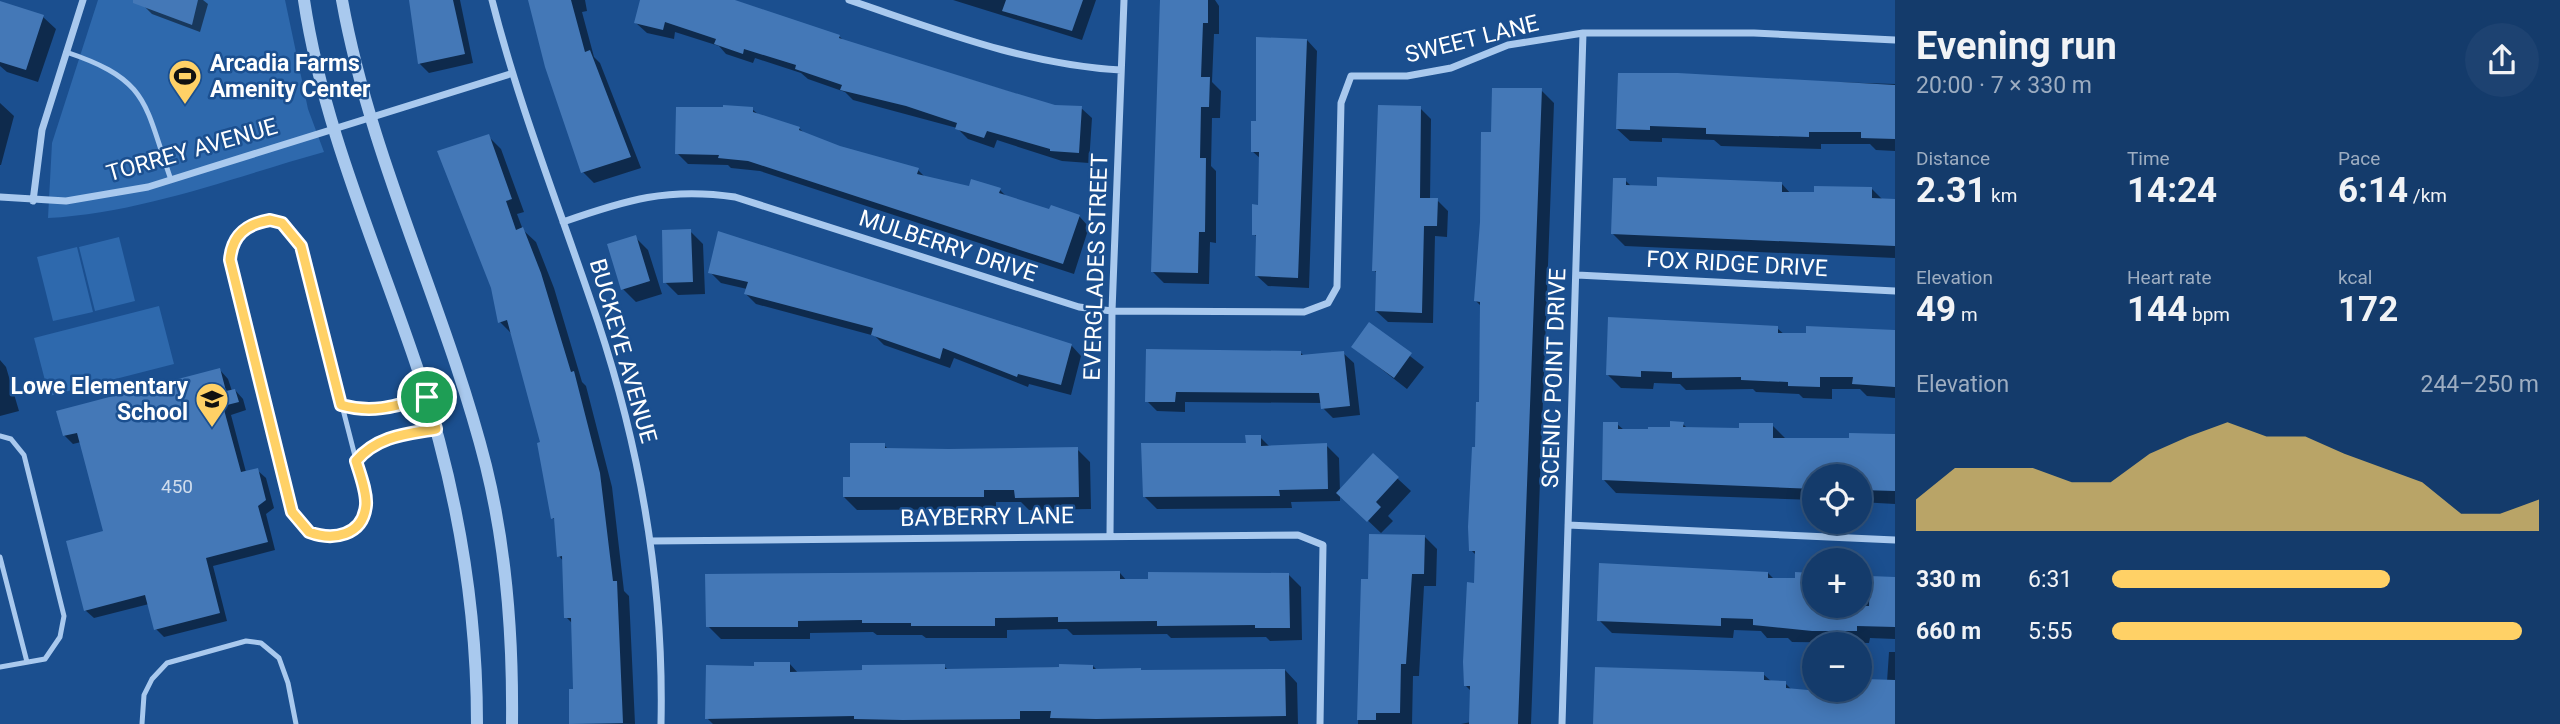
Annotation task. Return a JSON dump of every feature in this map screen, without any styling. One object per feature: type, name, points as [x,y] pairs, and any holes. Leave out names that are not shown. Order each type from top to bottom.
[{"type":"street","points":[[33,201],[42,130],[83,0]]},
{"type":"street","points":[[304,0],[333,128],[436,429],[468,573],[475,628],[477,724]]},
{"type":"street","points":[[341,0],[369,117],[459,374],[493,496],[509,601],[512,724]]},
{"type":"street","name":"BUCKEYE AVENUE","points":[[492,0],[510,74],[599,325],[638,472],[650,541],[663,654],[661,724]]},
{"type":"street","points":[[849,0],[999,50],[1079,68],[1121,70]]},
{"type":"street","name":"EVERGLADES STREET","points":[[1110,535],[1112,311],[1124,0]]},
{"type":"street","name":"SWEET LANE","points":[[1328,303],[1337,287],[1341,103],[1351,76],[1407,76],[1451,68],[1508,45],[1583,33],[1754,33],[1895,40]]},
{"type":"street","name":"SCENIC POINT DRIVE","points":[[1562,724],[1583,33]]},
{"type":"street","name":"TORREY AVENUE","points":[[0,197],[33,201],[92,198],[171,180],[510,74]]},
{"type":"street","name":"MULBERRY DRIVE","points":[[563,222],[612,205],[657,195],[695,191],[735,197],[1079,307],[1112,311],[1304,312],[1328,303]]},
{"type":"street","name":"FOX RIDGE DRIVE","points":[[1577,275],[1895,291]]},
{"type":"street","points":[[1568,526],[1895,540]]},
{"type":"street","name":"BAYBERRY LANE","points":[[650,541],[1298,535],[1323,545],[1320,724]]},
{"type":"lane","points":[[66,52],[110,68],[132,85],[145,106],[171,180]]},
{"type":"lane","points":[[270,220],[282,223],[301,246],[341,405],[366,505],[357,527],[336,537],[309,532],[292,512],[230,260],[234,239],[243,229],[270,220]]},
{"type":"lane","points":[[341,405],[361,411],[382,410],[427,397]]},
{"type":"lane","points":[[356,461],[367,448],[396,435],[436,429]]},
{"type":"lane","points":[[0,436],[11,439],[24,455],[64,617],[60,637],[46,659],[0,667]]},
{"type":"lane","points":[[0,557],[27,662]]},
{"type":"lane","points":[[142,724],[144,695],[152,679],[167,663],[247,641],[261,643],[279,658],[288,683],[296,724]]},
{"type":"shaded area","name":"Arcadia Farms Amenity Center","points":[[98,0],[285,0],[308,109],[324,152],[153,202],[83,215],[48,218],[52,143]]},
{"type":"shaded area","points":[[119,237],[135,301],[95,311],[79,247]]},
{"type":"shaded area","points":[[77,247],[93,312],[53,321],[37,257]]},
{"type":"shaded area","points":[[159,306],[174,364],[49,396],[34,338]]},
{"type":"building","points":[[133,0],[198,0],[192,25],[133,3]]},
{"type":"building","points":[[409,0],[453,0],[465,54],[418,64]]},
{"type":"building","points":[[528,0],[571,0],[585,52],[590,50],[631,157],[581,173],[545,67]]},
{"type":"building","points":[[640,0],[735,0],[840,35],[839,38],[1005,90],[1055,105],[1082,106],[1079,153],[1050,151],[987,131],[984,138],[955,129],[957,123],[906,106],[840,90],[842,85],[795,69],[796,65],[744,49],[743,54],[714,44],[716,39],[665,22],[663,30],[634,23]]},
{"type":"building","points":[[1006,0],[1083,0],[1072,31],[1002,11]]},
{"type":"building","points":[[1160,0],[1208,0],[1208,23],[1203,23],[1201,77],[1210,77],[1209,107],[1201,107],[1200,158],[1206,158],[1205,232],[1199,232],[1198,273],[1151,272]]},
{"type":"building","points":[[0,1],[44,15],[26,70],[0,62]]},
{"type":"building","points":[[1256,37],[1307,39],[1298,278],[1255,276],[1256,235],[1252,235],[1252,204],[1258,205],[1259,152],[1251,152],[1251,121],[1256,121]]},
{"type":"building","points":[[1618,73],[1678,73],[1895,85],[1895,139],[1861,138],[1861,132],[1809,132],[1809,137],[1706,134],[1706,128],[1650,126],[1650,130],[1616,129]]},
{"type":"building","points":[[1492,88],[1542,88],[1518,724],[1469,724],[1470,686],[1464,686],[1463,662],[1467,582],[1474,583],[1475,551],[1469,551],[1468,527],[1472,447],[1475,447],[1476,402],[1479,402],[1480,302],[1474,301],[1480,222],[1481,132],[1491,132]]},
{"type":"building","points":[[1378,105],[1421,106],[1420,198],[1438,198],[1437,226],[1424,226],[1422,313],[1375,311],[1376,271],[1372,271]]},
{"type":"building","points":[[676,107],[753,107],[753,112],[800,127],[799,130],[840,146],[919,168],[917,174],[969,186],[971,179],[1001,188],[999,193],[1049,209],[1051,205],[1080,215],[1063,264],[748,161],[718,158],[719,155],[675,154]]},
{"type":"building","points":[[489,134],[512,199],[506,201],[516,230],[523,227],[541,273],[571,372],[574,371],[600,473],[613,581],[617,581],[623,723],[569,724],[569,689],[573,689],[571,618],[564,618],[562,556],[557,557],[554,518],[551,519],[537,443],[540,442],[507,320],[498,323],[491,288],[437,151]]},
{"type":"building","points":[[1657,177],[1782,182],[1782,192],[1814,192],[1814,186],[1872,187],[1872,198],[1895,199],[1895,246],[1611,234],[1613,178],[1626,178],[1626,185],[1657,186]]},
{"type":"building","points":[[691,229],[693,282],[663,283],[662,230]]},
{"type":"building","points":[[718,231],[1072,344],[1061,385],[1018,374],[1017,377],[943,348],[940,359],[871,335],[873,328],[744,294],[748,282],[708,273]]},
{"type":"building","points":[[636,235],[650,281],[621,290],[607,244]]},
{"type":"building","points":[[1608,317],[1778,326],[1778,333],[1806,333],[1806,326],[1895,330],[1895,387],[1852,384],[1853,377],[1820,377],[1820,387],[1788,386],[1788,382],[1741,380],[1741,377],[1672,378],[1672,372],[1641,371],[1641,377],[1606,375]]},
{"type":"building","points":[[1369,322],[1412,353],[1394,378],[1351,347]]},
{"type":"building","points":[[1146,349],[1301,351],[1301,355],[1344,351],[1350,406],[1321,409],[1319,393],[1176,392],[1175,402],[1145,402]]},
{"type":"building","name":"Lowe Elementary School","points":[[220,368],[226,391],[235,389],[239,402],[223,406],[241,472],[258,468],[266,500],[258,506],[268,542],[206,558],[220,613],[154,630],[145,595],[84,611],[66,541],[103,531],[77,433],[63,436],[56,411]]},
{"type":"building","points":[[1670,421],[1684,422],[1683,427],[1739,428],[1739,423],[1773,423],[1773,438],[1849,438],[1849,433],[1895,434],[1895,491],[1872,490],[1872,464],[1802,464],[1802,488],[1602,480],[1603,422],[1618,422],[1618,429],[1670,427]]},
{"type":"building","points":[[1245,435],[1261,435],[1261,446],[1327,443],[1328,489],[1279,490],[1280,496],[1143,497],[1141,443],[1246,443]]},
{"type":"building","points":[[850,443],[885,443],[885,448],[1078,447],[1079,497],[1015,498],[1014,490],[984,490],[984,497],[843,497],[843,477],[850,477]]},
{"type":"building","points":[[1373,453],[1399,477],[1376,502],[1381,507],[1367,522],[1336,493]]},
{"type":"building","points":[[1369,534],[1425,535],[1424,574],[1412,574],[1406,664],[1401,664],[1400,713],[1376,713],[1376,720],[1357,720],[1361,579],[1368,579]]},
{"type":"building","points":[[1599,563],[1768,572],[1768,578],[1795,578],[1795,572],[1802,572],[1802,618],[1872,618],[1872,576],[1895,577],[1895,627],[1857,626],[1857,631],[1812,631],[1753,625],[1753,619],[1721,618],[1721,626],[1597,621]]},
{"type":"building","points":[[1120,571],[1120,579],[1148,579],[1148,572],[1289,573],[1290,628],[1255,628],[1255,625],[1157,626],[1157,621],[1058,622],[1058,617],[995,618],[995,626],[911,626],[911,623],[862,623],[862,620],[798,621],[798,627],[706,627],[705,574]]},
{"type":"building","points":[[754,662],[790,662],[790,672],[862,670],[862,665],[945,664],[945,669],[1059,667],[1059,664],[1093,665],[1093,669],[1285,669],[1286,716],[1096,719],[1050,718],[1051,711],[1020,711],[1020,719],[903,720],[854,719],[854,716],[705,719],[706,665],[754,666]]},
{"type":"building","points":[[1595,667],[1764,672],[1764,680],[1786,681],[1786,688],[1802,689],[1802,702],[1872,702],[1872,679],[1895,680],[1895,724],[1593,724]]},
{"type":"place","name":"Arcadia Farms Amenity Center","points":[[185,106]]},
{"type":"place","name":"Lowe Elementary School","points":[[212,429]]},
{"type":"route","points":[[270,220],[282,223],[293,232],[301,246],[341,405],[361,411],[382,410],[427,397],[436,429],[396,435],[367,448],[356,461],[366,505],[357,527],[348,534],[336,537],[322,537],[309,532],[292,512],[230,260],[234,239],[243,229],[270,220]]}]
